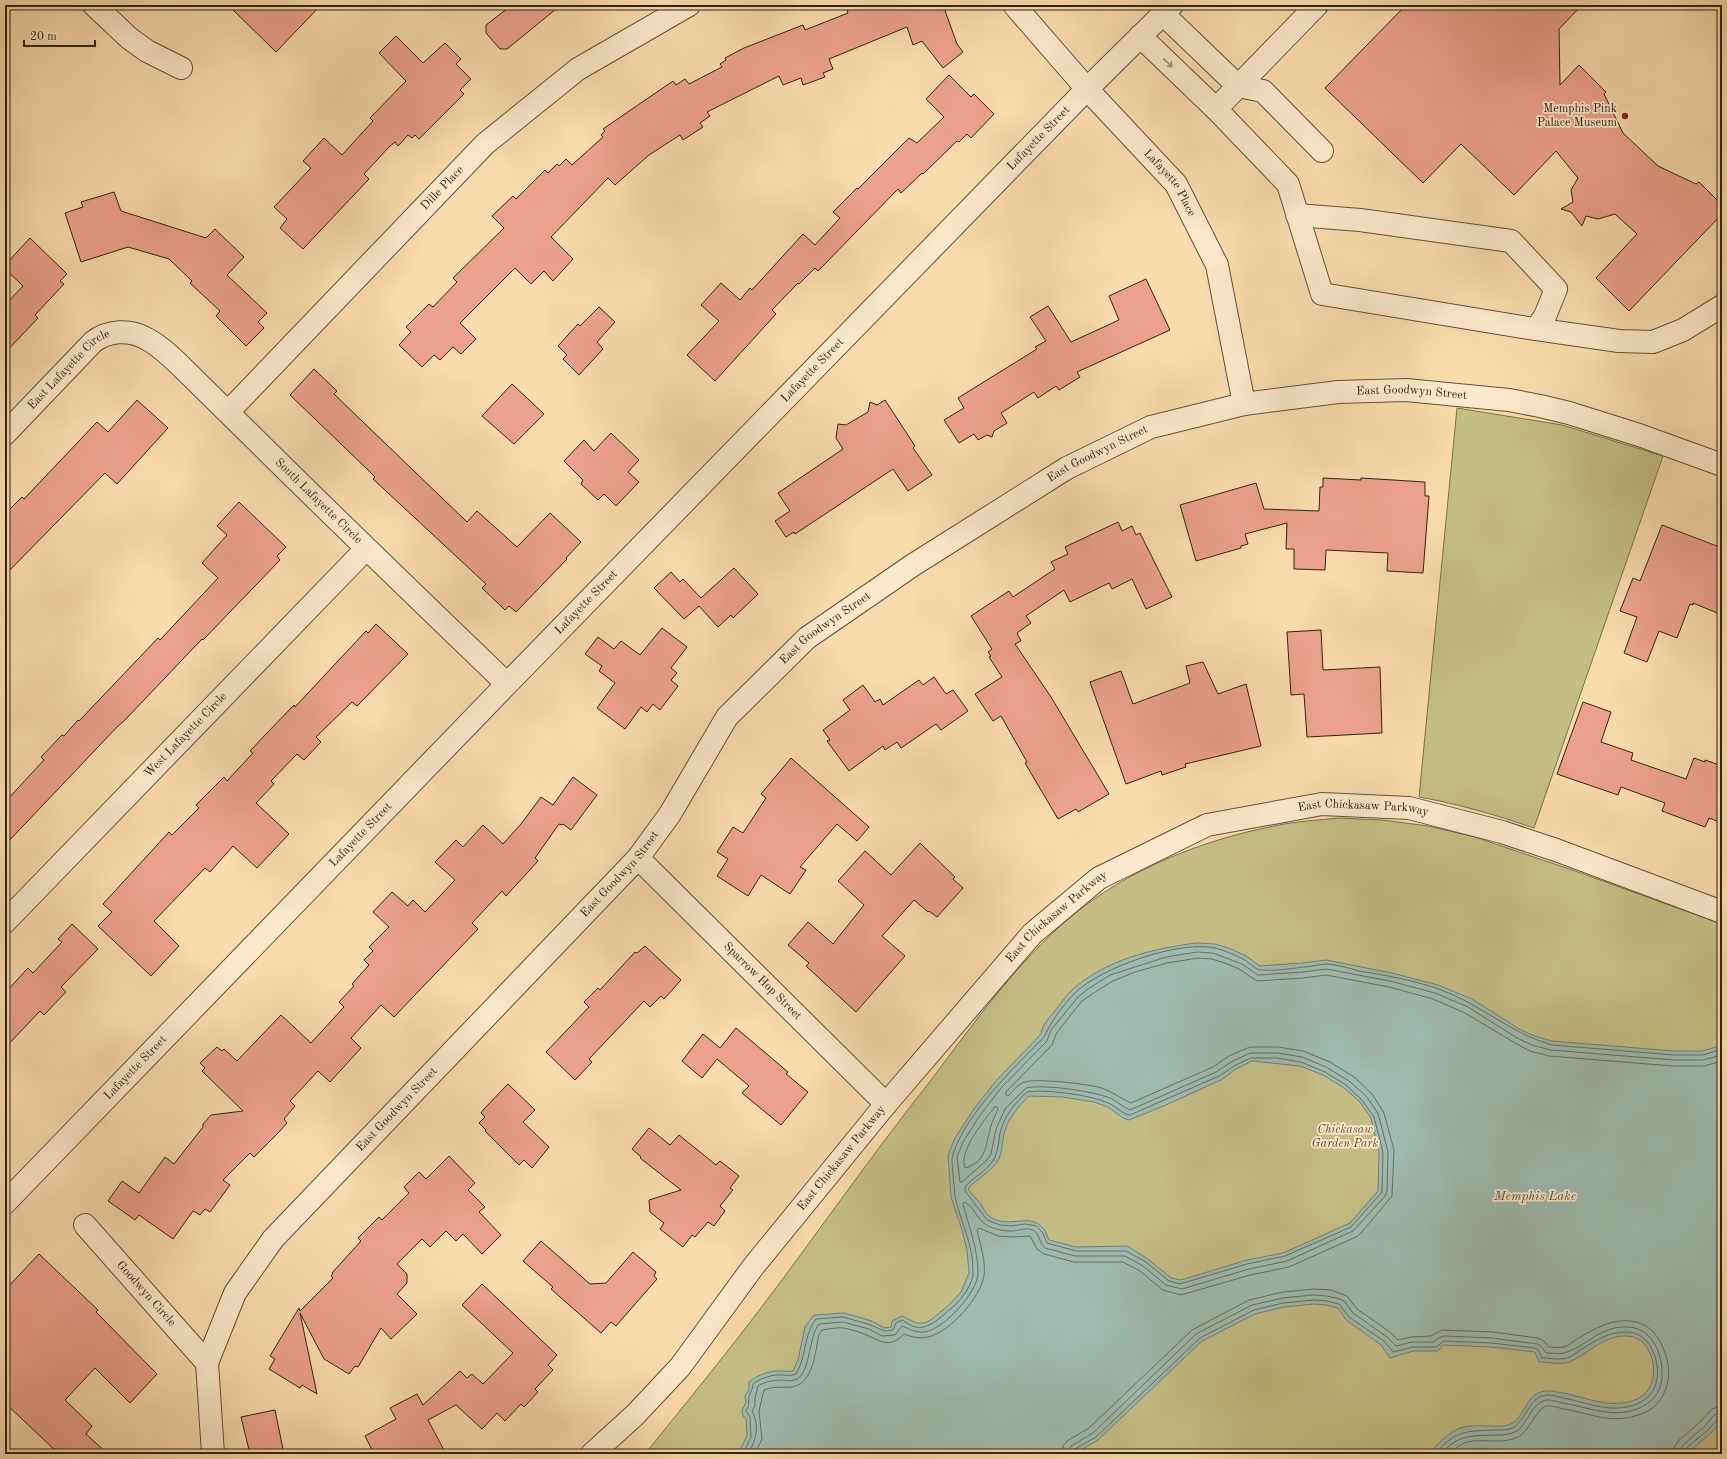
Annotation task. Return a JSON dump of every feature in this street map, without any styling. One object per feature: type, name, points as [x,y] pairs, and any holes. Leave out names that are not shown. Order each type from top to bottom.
[{"type":"street","points":[[94,5],[129,38],[147,51],[181,68]]},
{"type":"street","name":"Dille Place","points":[[228,412],[485,144],[578,69],[689,5]]},
{"type":"street","name":"Lafayette Place","points":[[1014,5],[1087,89],[1176,184],[1217,265],[1244,404]]},
{"type":"street","points":[[1216,109],[1317,5]]},
{"type":"street","points":[[1167,9],[1238,86],[1263,91],[1322,150]]},
{"type":"street","name":"Lafayette Street","points":[[5,1203],[507,684],[1087,89],[1167,9]]},
{"type":"street","points":[[1140,36],[1216,109],[1288,184],[1322,294],[1619,341],[1654,342],[1683,330],[1722,306]]},
{"type":"street","points":[[1297,215],[1360,220],[1511,241],[1556,289],[1545,316],[1536,329]]},
{"type":"street","name":"South Lafayette Circle","points":[[122,332],[134,334],[147,339],[160,348],[228,412],[366,549],[507,684]]},
{"type":"street","name":"East Lafayette Circle","points":[[5,434],[93,342],[108,333],[122,332]]},
{"type":"street","name":"East Goodwyn Street","points":[[208,1363],[234,1293],[273,1239],[638,858],[670,814],[727,717],[807,638],[913,565],[1067,468],[1151,427],[1244,404],[1338,392],[1406,390],[1509,400],[1569,413],[1639,435],[1722,465]]},
{"type":"street","name":"West Lafayette Circle","points":[[5,922],[366,549]]},
{"type":"street","name":"East Chickasaw Parkway","points":[[592,1454],[635,1415],[680,1367],[753,1267],[886,1104],[1032,934],[1099,878],[1207,825],[1322,804],[1409,808],[1502,832],[1556,850],[1722,912]]},
{"type":"street","name":"Sparrow Hop Street","points":[[638,858],[886,1104]]},
{"type":"street","name":"Goodwyn Circle","points":[[85,1225],[208,1363]]},
{"type":"street","points":[[208,1363],[213,1454]]},
{"type":"green space","points":[[1457,408],[1562,425],[1663,456],[1534,828],[1477,810],[1419,797]]},
{"type":"green space","name":"Chickasaw Garden Park","points":[[1338,818],[1383,820],[1428,826],[1475,837],[1722,924],[1722,1454],[645,1454],[752,1319],[982,1012],[1041,944],[1086,905],[1108,890],[1132,876],[1180,853],[1258,829],[1291,823]]},
{"type":"water","name":"Memphis Lake","points":[[1197,943],[1215,944],[1246,956],[1260,966],[1326,960],[1392,973],[1438,985],[1472,999],[1521,1030],[1552,1041],[1674,1051],[1702,1051],[1722,1045],[1722,1420],[1711,1433],[1686,1454],[1430,1454],[1443,1439],[1460,1428],[1471,1426],[1503,1426],[1511,1424],[1520,1415],[1531,1399],[1541,1392],[1554,1391],[1609,1403],[1628,1402],[1637,1399],[1646,1393],[1651,1385],[1653,1363],[1650,1353],[1645,1344],[1637,1338],[1627,1336],[1618,1337],[1603,1342],[1576,1359],[1562,1363],[1539,1362],[1535,1352],[1491,1347],[1443,1345],[1438,1351],[1413,1351],[1390,1358],[1381,1345],[1346,1320],[1338,1308],[1314,1304],[1284,1307],[1255,1314],[1202,1341],[1098,1440],[1074,1454],[738,1454],[747,1436],[746,1418],[743,1416],[742,1410],[746,1403],[745,1396],[749,1390],[749,1382],[760,1375],[769,1372],[793,1371],[798,1360],[805,1327],[814,1315],[844,1313],[872,1321],[884,1328],[891,1327],[892,1321],[902,1316],[916,1323],[925,1323],[949,1305],[961,1292],[969,1273],[967,1250],[951,1197],[948,1155],[955,1138],[974,1109],[995,1082],[1041,1034],[1046,1022],[1072,990],[1099,971],[1115,963],[1147,952]],"holes":[[[1252,1061],[1300,1066],[1323,1075],[1344,1088],[1360,1102],[1371,1118],[1379,1153],[1378,1191],[1350,1223],[1283,1253],[1247,1260],[1181,1280],[1171,1278],[1148,1259],[1127,1246],[1076,1247],[1049,1240],[1044,1229],[1038,1223],[1030,1221],[1006,1222],[997,1220],[985,1212],[980,1203],[968,1189],[996,1164],[1000,1156],[1004,1134],[1008,1123],[1017,1109],[1029,1096],[1063,1097],[1094,1102],[1108,1107],[1123,1118],[1129,1120],[1221,1080],[1236,1069]]]},
{"type":"building","points":[[228,5],[321,5],[276,52]]},
{"type":"building","points":[[512,5],[561,5],[507,49],[500,49],[486,33],[486,25]]},
{"type":"building","points":[[845,5],[943,5],[957,44],[963,52],[943,68],[922,41],[913,45],[907,27],[829,59],[833,69],[823,73],[825,77],[803,85],[801,78],[783,85],[779,76],[707,112],[710,116],[700,123],[703,127],[683,140],[680,135],[649,155],[615,185],[608,178],[551,237],[573,259],[553,281],[544,271],[531,284],[515,268],[460,323],[476,339],[461,354],[453,347],[440,360],[434,355],[422,367],[399,345],[411,332],[406,327],[429,304],[433,307],[457,282],[453,278],[504,228],[492,216],[513,196],[516,199],[545,170],[548,173],[557,164],[559,166],[566,159],[572,165],[603,137],[601,135],[605,131],[603,129],[673,81],[676,85],[685,79],[689,84],[722,67],[720,64],[726,60],[725,58],[744,48],[803,25],[805,30],[848,13]]},
{"type":"building","points":[[1406,5],[1582,5],[1559,29],[1560,85],[1579,65],[1606,92],[1604,94],[1623,133],[1658,166],[1696,184],[1699,182],[1722,205],[1722,214],[1629,311],[1596,278],[1637,234],[1615,214],[1598,219],[1586,216],[1582,226],[1571,212],[1561,209],[1573,202],[1571,190],[1578,178],[1556,151],[1514,195],[1461,144],[1423,183],[1325,88]]},
{"type":"building","points":[[396,36],[423,63],[445,43],[461,59],[456,64],[471,79],[460,90],[464,94],[419,139],[415,135],[412,138],[408,135],[398,146],[395,142],[389,147],[364,174],[369,179],[303,249],[280,228],[287,219],[274,207],[311,168],[303,161],[324,138],[342,155],[373,121],[370,118],[406,81],[379,53]]},
{"type":"building","points":[[949,75],[971,97],[974,94],[994,114],[971,138],[967,134],[959,142],[957,141],[901,193],[898,189],[818,271],[815,268],[799,284],[798,283],[772,310],[776,314],[715,381],[687,355],[719,321],[701,305],[721,283],[740,300],[750,288],[752,290],[803,234],[815,245],[840,218],[833,212],[857,188],[858,189],[909,138],[917,143],[944,117],[926,99]]},
{"type":"building","points":[[114,192],[121,211],[206,238],[215,229],[244,257],[227,275],[267,313],[258,322],[264,328],[246,346],[216,316],[220,311],[190,283],[192,281],[169,259],[128,247],[81,262],[65,213],[83,207],[81,202]]},
{"type":"building","points":[[30,238],[67,274],[60,281],[64,284],[35,315],[38,318],[5,353],[5,305],[23,286],[5,269],[5,265]]},
{"type":"building","points":[[1146,279],[1170,330],[1077,372],[1080,377],[1059,390],[1056,386],[1038,398],[1034,392],[1001,413],[1007,423],[994,431],[992,437],[987,435],[978,440],[974,434],[959,443],[944,420],[964,408],[958,398],[1037,349],[1035,347],[1046,341],[1030,317],[1048,306],[1071,342],[1119,320],[1109,296]]},
{"type":"building","points":[[599,307],[615,322],[597,342],[603,349],[579,375],[563,359],[567,355],[558,346],[578,324],[580,326]]},
{"type":"building","points":[[314,369],[337,391],[334,394],[467,522],[477,511],[517,547],[550,513],[581,542],[566,558],[567,559],[516,612],[509,606],[505,610],[482,588],[486,584],[373,479],[375,477],[290,395]]},
{"type":"building","points":[[512,384],[544,414],[514,444],[482,416]]},
{"type":"building","points":[[137,400],[168,428],[117,484],[105,473],[5,575],[5,514],[22,497],[24,499],[97,422],[108,432]]},
{"type":"building","points":[[885,400],[915,446],[913,448],[932,475],[908,491],[893,469],[795,534],[794,532],[786,537],[775,521],[790,511],[778,493],[843,449],[836,438],[838,424],[846,425],[868,412],[870,402],[877,405]]},
{"type":"building","points":[[611,433],[639,460],[628,472],[639,482],[616,506],[604,494],[598,500],[581,484],[583,480],[564,461],[584,440],[594,451]]},
{"type":"building","points":[[1323,478],[1361,480],[1361,478],[1425,482],[1425,496],[1429,496],[1423,573],[1387,571],[1388,553],[1326,550],[1325,570],[1294,569],[1294,549],[1286,549],[1287,523],[1245,534],[1248,544],[1241,546],[1241,548],[1196,561],[1180,505],[1256,483],[1264,509],[1319,511],[1320,487],[1323,487]]},
{"type":"building","points":[[239,502],[286,547],[277,556],[280,560],[117,727],[5,845],[5,802],[44,760],[41,757],[62,735],[64,736],[78,720],[79,721],[158,638],[160,640],[218,578],[202,563],[227,535],[217,526]]},
{"type":"building","points":[[1118,522],[1122,531],[1132,526],[1136,535],[1140,533],[1172,597],[1146,609],[1132,579],[1112,589],[1109,583],[1070,602],[1064,590],[1026,616],[1031,623],[1017,633],[1021,641],[1015,644],[1051,697],[1109,794],[1078,812],[1076,809],[1058,819],[1025,763],[1027,762],[1001,716],[993,721],[975,694],[1002,677],[989,657],[991,656],[988,652],[992,649],[971,616],[1009,591],[1013,597],[1055,569],[1051,562],[1068,554],[1065,547]]},
{"type":"building","points":[[1662,525],[1722,548],[1722,615],[1693,603],[1693,605],[1690,604],[1677,638],[1659,631],[1647,662],[1624,653],[1637,617],[1620,611],[1633,578],[1640,581]]},
{"type":"building","points":[[734,568],[758,594],[733,618],[731,615],[718,627],[699,606],[684,619],[654,588],[671,572],[680,582],[683,579],[701,598]]},
{"type":"building","points":[[376,624],[408,654],[357,706],[352,702],[316,737],[321,742],[304,760],[297,754],[271,781],[274,784],[256,803],[289,834],[257,868],[233,846],[210,872],[205,868],[154,921],[179,946],[151,976],[98,926],[112,912],[103,904],[169,832],[172,835],[199,808],[196,805],[224,777],[227,781],[253,753],[250,751],[265,735],[294,705],[295,707],[366,631],[368,633]]},
{"type":"building","points":[[662,628],[687,647],[671,668],[677,673],[671,680],[678,686],[660,710],[653,704],[647,712],[641,707],[625,729],[597,708],[615,683],[599,671],[602,666],[585,654],[598,637],[614,649],[621,641],[640,655]]},
{"type":"building","points":[[1321,630],[1323,670],[1380,667],[1382,733],[1307,737],[1304,694],[1291,695],[1287,632]]},
{"type":"building","points":[[1203,662],[1218,694],[1246,684],[1261,746],[1185,764],[1186,767],[1162,775],[1161,771],[1126,784],[1090,682],[1121,671],[1133,704],[1190,683],[1186,666]]},
{"type":"building","points":[[934,677],[946,694],[953,690],[968,711],[941,730],[936,724],[901,748],[897,742],[885,750],[883,746],[849,771],[827,741],[830,740],[823,730],[850,710],[843,700],[863,685],[875,702],[880,699],[883,705],[919,680],[923,685]]},
{"type":"building","points":[[1583,702],[1611,712],[1601,742],[1633,753],[1631,760],[1686,779],[1694,758],[1722,766],[1722,823],[1709,818],[1705,827],[1662,811],[1665,803],[1621,787],[1618,795],[1557,774]]},
{"type":"building","points":[[791,758],[869,827],[857,841],[837,824],[800,867],[806,870],[790,894],[761,875],[748,896],[717,876],[728,859],[717,852],[733,827],[743,833],[766,798],[761,794]]},
{"type":"building","points":[[573,777],[597,795],[571,830],[563,824],[559,824],[535,858],[538,861],[506,896],[502,891],[472,923],[478,929],[394,1017],[381,1005],[351,1038],[361,1048],[330,1082],[318,1071],[290,1101],[295,1106],[284,1119],[287,1123],[254,1157],[250,1153],[223,1180],[230,1185],[210,1212],[205,1209],[200,1215],[193,1211],[173,1239],[139,1215],[135,1220],[108,1201],[122,1181],[139,1193],[165,1157],[174,1164],[211,1115],[243,1111],[202,1071],[205,1068],[200,1063],[217,1047],[222,1051],[224,1049],[237,1061],[281,1015],[311,1043],[344,1007],[339,1002],[354,986],[352,984],[369,965],[364,960],[373,951],[369,947],[389,927],[373,912],[392,892],[408,906],[413,900],[425,912],[455,880],[435,862],[456,840],[463,847],[483,825],[503,844],[521,824],[541,797],[553,805]]},
{"type":"building","points":[[920,843],[955,877],[953,879],[963,888],[937,917],[929,911],[928,912],[914,900],[882,936],[905,956],[856,1012],[806,966],[809,963],[788,945],[808,922],[833,944],[864,905],[838,881],[865,851],[891,875]]},
{"type":"building","points":[[72,924],[98,949],[61,987],[66,992],[44,1015],[40,1011],[5,1048],[5,993],[28,968],[33,973],[62,942],[58,939]]},
{"type":"building","points":[[645,946],[681,980],[664,999],[661,996],[650,1007],[644,1001],[589,1059],[592,1062],[575,1080],[546,1052],[589,1007],[584,1002],[598,988],[600,990],[635,952],[637,953]]},
{"type":"building","points":[[736,1028],[788,1072],[786,1074],[808,1092],[781,1125],[742,1093],[749,1086],[717,1059],[702,1078],[682,1061],[703,1034],[720,1048]]},
{"type":"building","points":[[508,1084],[535,1110],[523,1122],[549,1147],[532,1168],[524,1160],[519,1165],[479,1123],[485,1117],[481,1113]]},
{"type":"building","points":[[649,1128],[670,1145],[679,1135],[716,1165],[720,1161],[739,1176],[730,1188],[733,1190],[720,1206],[725,1211],[714,1226],[708,1222],[695,1237],[692,1235],[683,1247],[660,1229],[664,1223],[650,1212],[649,1200],[681,1190],[640,1158],[641,1157],[632,1149]]},
{"type":"building","points":[[449,1156],[475,1183],[468,1190],[485,1207],[479,1212],[501,1235],[482,1254],[463,1234],[456,1241],[446,1231],[430,1247],[422,1239],[397,1264],[407,1274],[407,1283],[397,1294],[417,1314],[391,1339],[381,1328],[358,1367],[355,1366],[349,1374],[324,1359],[300,1313],[317,1394],[302,1385],[300,1388],[269,1369],[275,1359],[270,1356],[299,1308],[300,1311],[333,1278],[331,1276],[333,1274],[332,1273],[361,1241],[358,1238],[379,1217],[382,1220],[409,1193],[404,1187],[419,1172],[426,1179]]},
{"type":"building","points":[[541,1241],[590,1284],[606,1283],[633,1252],[656,1272],[654,1276],[657,1279],[616,1326],[611,1322],[601,1333],[551,1289],[553,1287],[523,1261]]},
{"type":"building","points":[[39,1254],[98,1310],[96,1312],[157,1374],[130,1403],[95,1368],[65,1400],[92,1426],[86,1434],[108,1454],[59,1454],[5,1403],[5,1290]]},
{"type":"building","points":[[482,1284],[557,1355],[548,1365],[553,1370],[535,1389],[538,1392],[524,1407],[521,1404],[505,1421],[497,1413],[482,1429],[456,1405],[428,1420],[446,1454],[374,1454],[365,1436],[396,1419],[390,1408],[417,1394],[423,1405],[460,1371],[467,1378],[472,1374],[483,1384],[513,1353],[462,1305]]},
{"type":"building","points":[[275,1410],[284,1454],[250,1454],[241,1417]]},
{"type":"place","name":"Memphis Pink Palace Museum","points":[[1625,116]]}]
